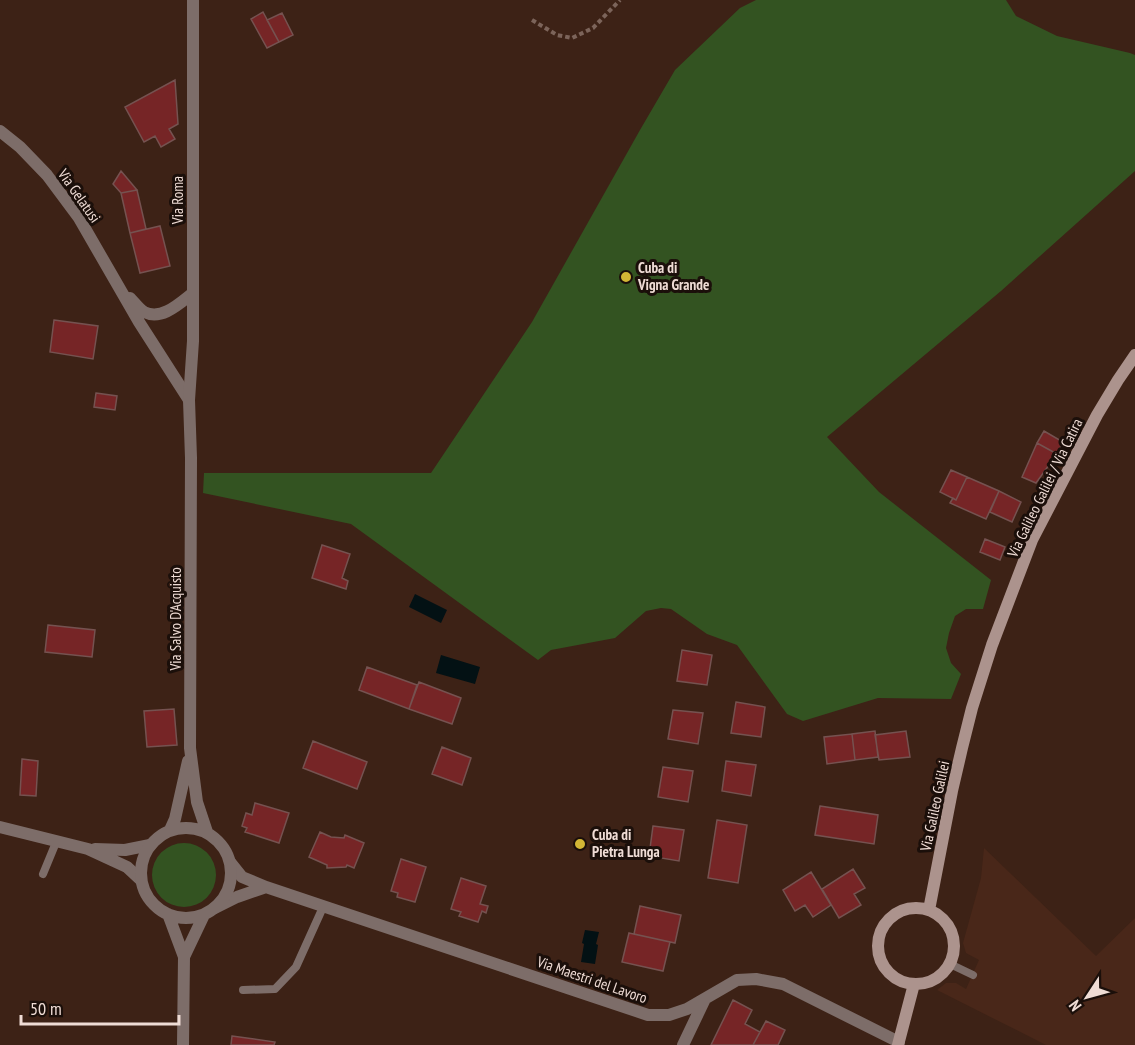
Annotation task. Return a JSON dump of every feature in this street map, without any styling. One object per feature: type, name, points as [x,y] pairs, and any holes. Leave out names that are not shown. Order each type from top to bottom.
[{"type":"main road","name":"Via Galileo Galilei / Via Catira","points":[[972,708],[992,645],[1032,540],[1098,415],[1135,355]]},
{"type":"main road","name":"Via Galileo Galilei","points":[[929,910],[952,791],[972,708]]},
{"type":"main road","points":[[916,908],[929,910],[938,915],[946,923],[954,943],[950,964],[943,973],[925,983],[901,982],[882,964],[878,952],[878,938],[883,926],[891,916],[903,910],[916,908]]},
{"type":"main road","points":[[899,1043],[914,984]]},
{"type":"street","name":"Via Roma","points":[[189,400],[193,341],[193,0]]},
{"type":"street","name":"Via Gelatusi","points":[[0,130],[47,175],[79,218],[139,322],[189,400]]},
{"type":"street","points":[[120,289],[144,312],[157,314],[167,312],[193,293]]},
{"type":"street","name":"Via Salvo D'Acquisto","points":[[189,400],[190,748]]},
{"type":"street","points":[[170,830],[175,819],[190,748]]},
{"type":"street","points":[[190,748],[197,802],[207,832]]},
{"type":"street","points":[[0,827],[88,849],[128,867],[141,880],[153,904],[168,914],[180,917],[192,918],[237,897],[266,887]]},
{"type":"street","points":[[141,880],[142,862],[150,845],[170,830],[182,827],[207,832],[226,850],[232,874],[230,887],[224,898],[210,911],[184,957]]},
{"type":"street","points":[[88,849],[125,850],[150,845]]},
{"type":"street","name":"Via Maestri del Lavoro","points":[[230,862],[242,877],[266,887],[648,1014],[669,1015],[687,1009],[737,980],[756,979],[783,984],[899,1043]]},
{"type":"street","points":[[168,914],[184,957],[183,1045]]},
{"type":"street","points":[[683,1045],[706,998]]},
{"type":"lane","points":[[43,873],[57,840]]},
{"type":"lane","points":[[243,990],[275,989],[296,967],[324,905]]},
{"type":"lane","points":[[950,964],[973,975]]},
{"type":"path","points":[[532,20],[557,35],[572,38],[593,28],[620,0]]},
{"type":"shaded area","points":[[415,594],[447,610],[441,623],[409,607]]},
{"type":"shaded area","points":[[441,655],[480,667],[475,684],[436,673]]},
{"type":"shaded area","points":[[984,848],[1096,956],[1135,918],[1135,1045],[1046,1045],[937,990],[946,983],[956,983],[966,989],[979,960],[966,953],[963,943],[981,878]]},
{"type":"shaded area","points":[[585,930],[599,932],[595,964],[581,962]]},
{"type":"green space","points":[[756,0],[1006,0],[1016,16],[1057,36],[1135,55],[1135,171],[1001,291],[827,437],[879,492],[991,580],[983,609],[966,609],[955,616],[949,633],[946,648],[951,663],[961,674],[951,699],[878,698],[803,721],[787,714],[737,645],[707,634],[671,609],[661,608],[646,611],[615,638],[551,650],[538,660],[351,524],[203,493],[204,473],[431,473],[532,322],[675,70],[740,8]]},
{"type":"green space","points":[[178,843],[190,843],[207,852],[214,863],[216,875],[214,887],[207,898],[190,907],[178,907],[166,902],[157,893],[152,881],[152,869],[157,857],[166,848]]},
{"type":"building","points":[[263,12],[279,42],[267,48],[251,19]]},
{"type":"building","points":[[282,13],[293,35],[279,42],[267,20]]},
{"type":"building","points":[[175,80],[178,124],[169,129],[175,139],[161,147],[155,136],[144,142],[125,107]]},
{"type":"building","points":[[121,171],[137,190],[121,193],[113,184]]},
{"type":"building","points":[[137,190],[146,229],[130,233],[121,193]]},
{"type":"building","points":[[160,226],[170,266],[140,273],[130,233]]},
{"type":"building","points":[[54,320],[98,326],[93,359],[50,352]]},
{"type":"building","points":[[96,393],[117,396],[115,410],[94,407]]},
{"type":"building","points":[[1044,431],[1063,442],[1057,454],[1037,443]]},
{"type":"building","points":[[1037,443],[1057,454],[1036,483],[1022,477]]},
{"type":"building","points":[[951,470],[967,477],[956,500],[940,492]]},
{"type":"building","points":[[967,477],[999,491],[986,519],[950,503],[953,498],[956,500]]},
{"type":"building","points":[[999,491],[1021,502],[1012,522],[990,512]]},
{"type":"building","points":[[985,539],[1005,547],[1000,560],[980,552]]},
{"type":"building","points":[[322,545],[350,554],[342,578],[348,581],[346,589],[312,578]]},
{"type":"building","points":[[48,625],[95,630],[92,657],[45,652]]},
{"type":"building","points":[[682,650],[712,655],[707,685],[677,681]]},
{"type":"building","points":[[367,667],[417,685],[409,709],[359,690]]},
{"type":"building","points":[[419,682],[461,698],[452,724],[409,709]]},
{"type":"building","points":[[736,702],[765,707],[761,737],[731,733]]},
{"type":"building","points":[[174,709],[177,745],[147,747],[144,711]]},
{"type":"building","points":[[673,710],[703,713],[698,744],[668,739]]},
{"type":"building","points":[[875,731],[878,757],[855,760],[852,734]]},
{"type":"building","points":[[906,731],[910,757],[879,760],[875,735]]},
{"type":"building","points":[[852,734],[855,760],[827,764],[824,737]]},
{"type":"building","points":[[313,741],[367,762],[357,789],[303,768]]},
{"type":"building","points":[[442,747],[471,758],[462,785],[432,774]]},
{"type":"building","points":[[22,759],[38,761],[36,796],[20,795]]},
{"type":"building","points":[[726,761],[756,765],[751,796],[722,791]]},
{"type":"building","points":[[663,767],[693,771],[688,802],[658,797]]},
{"type":"building","points":[[255,803],[289,813],[279,843],[245,832],[247,828],[242,826],[246,813],[252,815]]},
{"type":"building","points":[[820,806],[878,815],[874,844],[815,835]]},
{"type":"building","points":[[717,820],[747,825],[738,883],[708,878]]},
{"type":"building","points":[[653,826],[684,830],[679,861],[649,856]]},
{"type":"building","points":[[320,832],[331,837],[344,838],[345,835],[364,843],[354,868],[347,865],[346,867],[327,868],[327,865],[309,857]]},
{"type":"building","points":[[401,859],[426,867],[415,902],[397,897],[398,893],[391,891]]},
{"type":"building","points":[[853,869],[865,888],[854,894],[861,905],[839,918],[822,889]]},
{"type":"building","points":[[811,872],[831,905],[813,917],[805,905],[795,911],[783,890]]},
{"type":"building","points":[[461,878],[486,886],[480,904],[488,906],[486,913],[482,911],[478,922],[459,916],[461,912],[451,909]]},
{"type":"building","points":[[640,906],[681,915],[675,943],[634,934]]},
{"type":"building","points":[[629,933],[670,942],[663,971],[622,962]]},
{"type":"building","points":[[733,1000],[752,1010],[745,1024],[760,1032],[753,1045],[711,1045]]},
{"type":"building","points":[[766,1021],[785,1030],[778,1045],[753,1045]]},
{"type":"building","points":[[232,1036],[275,1042],[274,1045],[231,1045]]},
{"type":"place","name":"Cuba di Vigna Grande","points":[[626,277]]},
{"type":"place","name":"Cuba di Pietra Lunga","points":[[580,844]]}]
